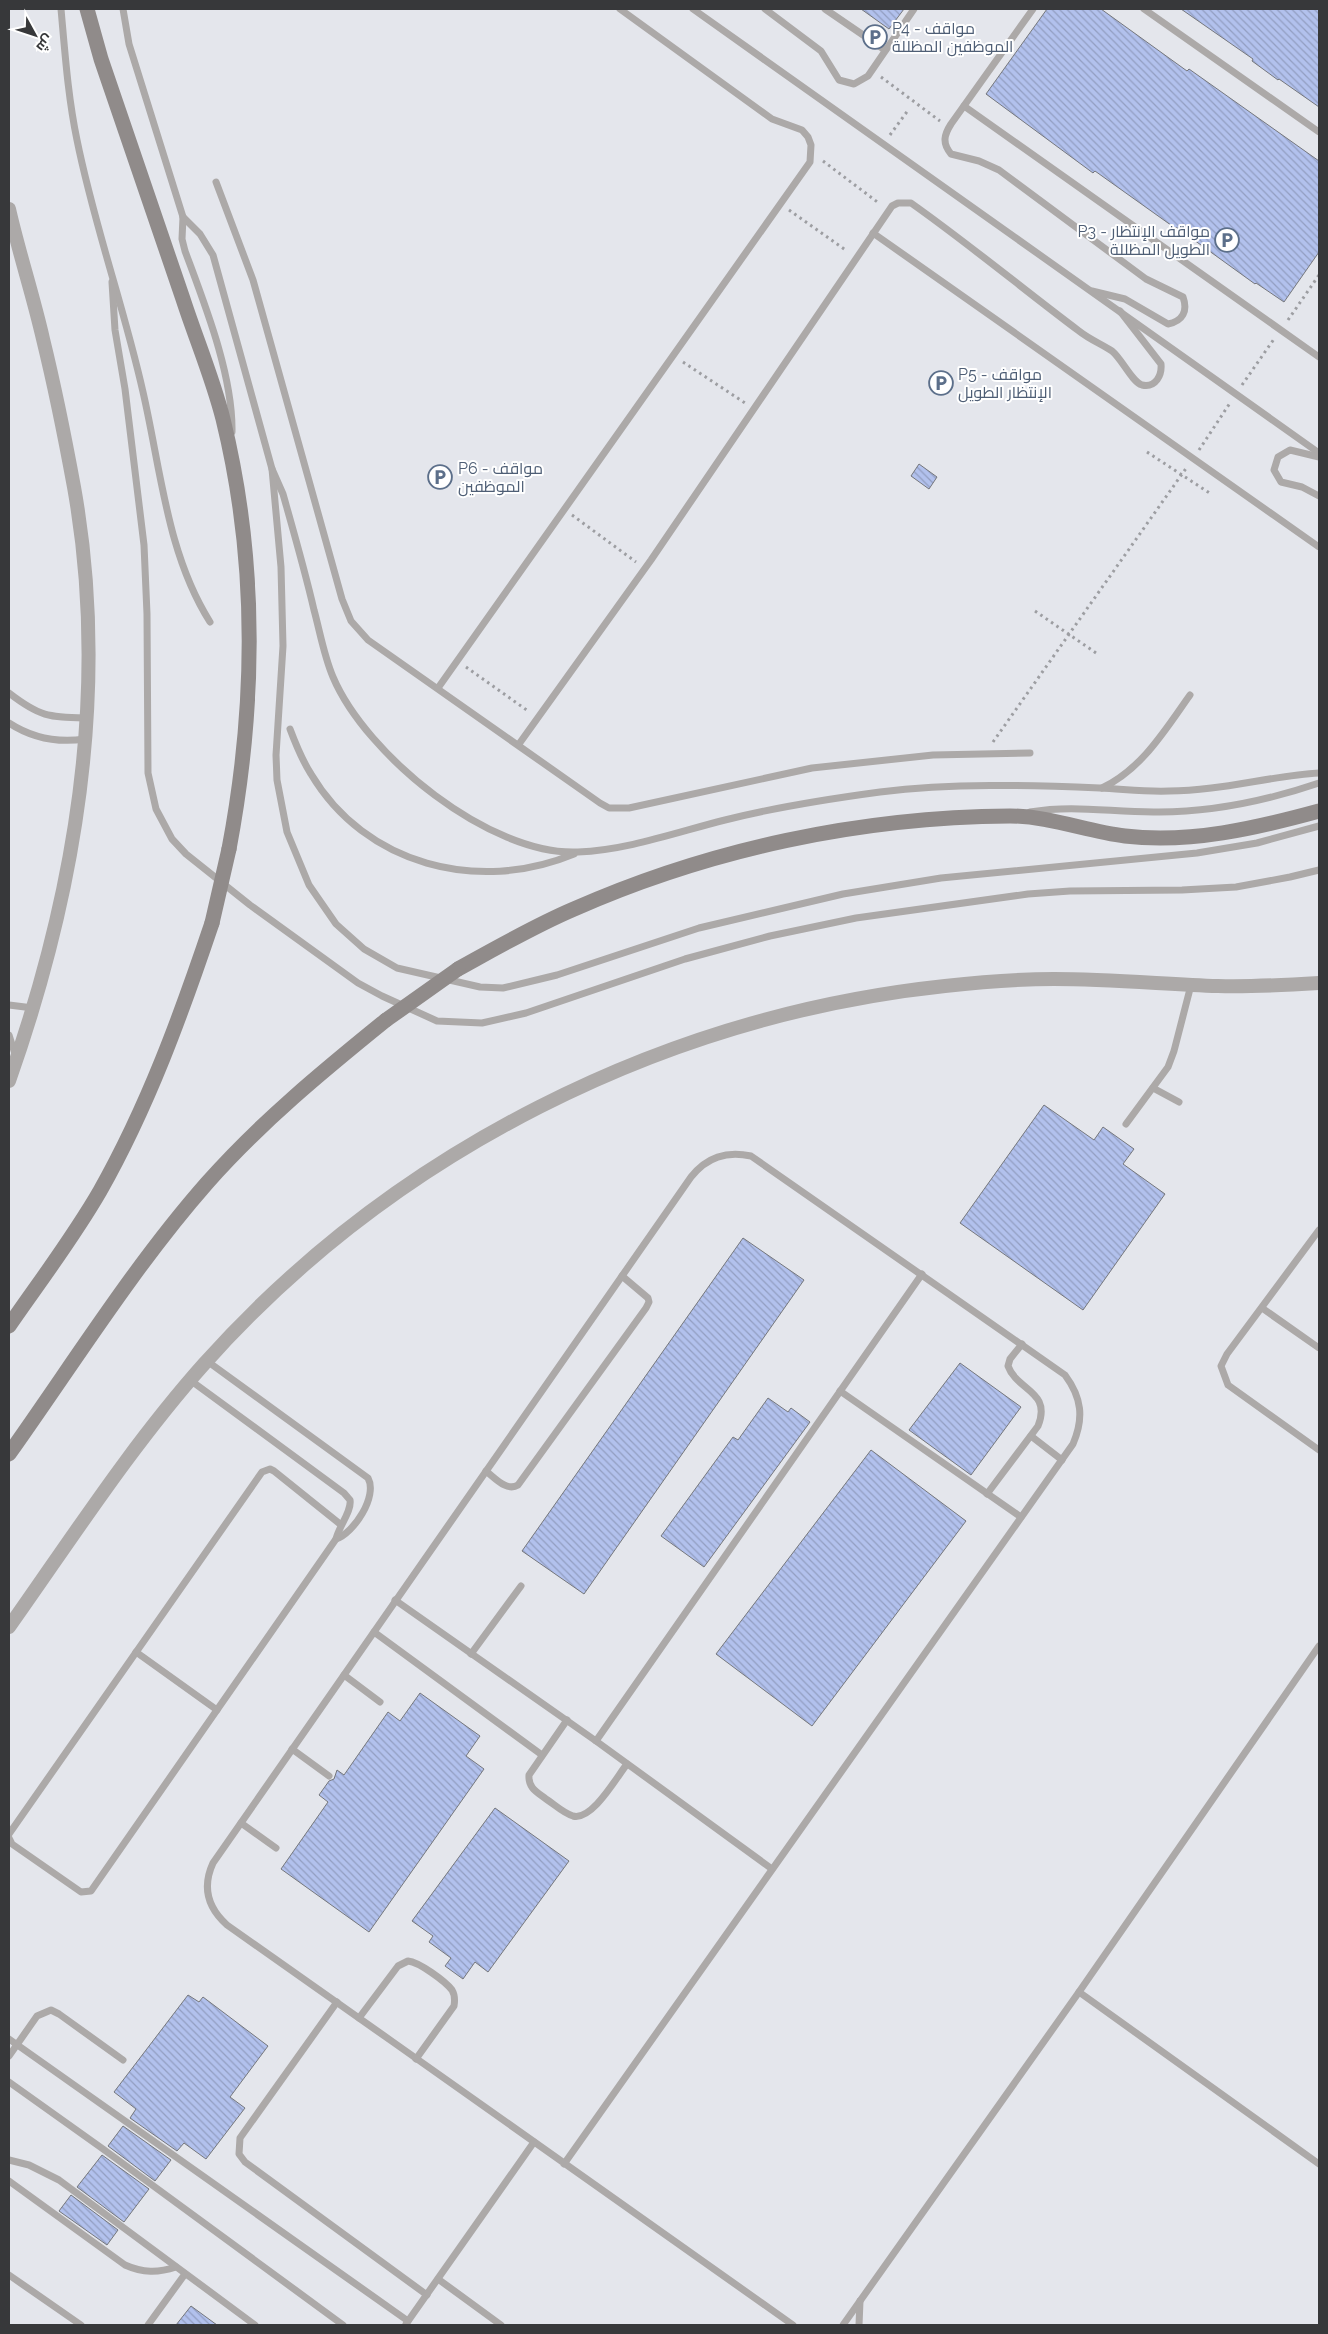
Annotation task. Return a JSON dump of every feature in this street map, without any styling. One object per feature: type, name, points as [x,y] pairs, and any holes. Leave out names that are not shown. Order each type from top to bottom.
[{"type":"street","points":[[9,1326],[65,1247],[99,1192],[130,1136],[157,1077],[212,923],[229,850],[246,742],[250,633],[242,524],[223,417],[101,59],[87,9]]},
{"type":"street","points":[[9,209],[16,262],[43,337],[74,488],[86,603],[85,739],[71,855],[55,930],[34,1008],[9,1081]]},
{"type":"street","points":[[9,1454],[175,1221],[209,1181],[264,1124],[323,1070],[386,1020],[458,969],[514,938],[572,910],[632,885],[692,864],[817,834],[881,825],[1010,816],[1045,820],[1125,836],[1163,837],[1224,833],[1319,811]]},
{"type":"street","points":[[9,1627],[131,1454],[190,1380],[263,1303],[320,1252],[411,1183],[509,1124],[590,1083],[639,1061],[697,1040],[781,1015],[894,992],[1051,979],[1222,986],[1319,983]]},
{"type":"lane","points":[[62,9],[69,100],[76,140],[112,282],[126,322],[176,545],[189,586],[210,622]]},
{"type":"lane","points":[[123,9],[134,59],[184,217],[182,239],[223,364],[228,386],[232,423],[230,452]]},
{"type":"lane","points":[[438,688],[672,355],[807,169],[812,153],[808,137],[802,130],[772,119],[620,9]]},
{"type":"lane","points":[[693,9],[1319,453]]},
{"type":"lane","points":[[765,9],[821,51],[839,80],[854,84],[862,82],[872,70],[914,9]]},
{"type":"lane","points":[[825,9],[885,50]]},
{"type":"lane","points":[[1034,9],[948,128],[944,138],[947,149],[951,154],[980,161],[999,170],[1146,279],[1183,297],[1185,311],[1175,323],[1168,324],[1125,299],[1091,291]]},
{"type":"lane","points":[[1144,9],[1319,132]]},
{"type":"lane","points":[[964,106],[1319,357]]},
{"type":"lane","points":[[216,182],[253,280],[345,610],[354,626],[368,640],[609,808],[639,806],[812,768],[933,755],[1030,753]]},
{"type":"lane","points":[[519,744],[755,410],[888,211],[898,203],[911,203],[1079,331],[1112,352],[1121,360],[1134,380],[1140,384],[1148,385],[1154,383],[1162,371],[1160,364],[1120,311]]},
{"type":"lane","points":[[184,217],[200,234],[213,255],[272,469],[283,494],[331,674],[349,707],[364,728],[406,772],[432,794],[464,815],[510,838],[552,850],[578,852],[668,838],[724,820],[791,805],[886,792],[957,787],[1102,788],[1148,791],[1195,790],[1319,773]]},
{"type":"lane","points":[[873,233],[1319,547]]},
{"type":"lane","points":[[112,282],[115,330],[125,389],[144,545],[148,614],[148,773],[156,809],[172,839],[186,854],[274,922],[358,983],[382,996],[437,1021],[482,1023],[512,1018],[685,959],[770,936],[856,918],[1036,894],[1236,887],[1319,870]]},
{"type":"lane","points":[[1319,457],[1290,450],[1278,457],[1274,470],[1280,482],[1302,487],[1319,496]]},
{"type":"lane","points":[[272,469],[281,567],[284,646],[276,755],[277,780],[287,832],[309,885],[336,924],[364,949],[397,968],[480,987],[503,988],[557,975],[699,928],[843,894],[941,878],[1197,853],[1257,843],[1319,826]]},
{"type":"lane","points":[[9,694],[32,710],[43,715],[86,718]]},
{"type":"lane","points":[[1102,788],[1136,766],[1190,695]]},
{"type":"lane","points":[[9,723],[21,730],[41,737],[63,741],[85,739]]},
{"type":"lane","points":[[290,729],[311,775],[343,814],[383,845],[406,856],[454,870],[480,873],[530,869],[578,852]]},
{"type":"lane","points":[[1010,816],[1070,807],[1159,812],[1200,809],[1246,802],[1319,783]]},
{"type":"lane","points":[[1126,1124],[1172,1059],[1191,985]]},
{"type":"lane","points":[[9,1005],[34,1008]]},
{"type":"lane","points":[[9,1035],[17,1058]]},
{"type":"lane","points":[[1153,1088],[1179,1102]]},
{"type":"lane","points":[[564,2164],[1062,1460],[1073,1444],[1079,1430],[1081,1416],[1079,1401],[1074,1387],[1065,1376],[1022,1344],[751,1156],[737,1153],[724,1154],[700,1166],[240,1823],[209,1872],[207,1892],[214,1911],[227,1925],[564,2164],[793,2325]]},
{"type":"lane","points":[[1319,1230],[1221,1366],[1224,1379],[1233,1389],[1319,1450]]},
{"type":"lane","points":[[596,1741],[922,1274]]},
{"type":"lane","points":[[486,1471],[510,1488],[518,1485],[646,1308],[649,1302],[648,1298],[622,1276]]},
{"type":"lane","points":[[1262,1308],[1319,1348]]},
{"type":"lane","points":[[987,1494],[1031,1436],[1040,1421],[1040,1404],[1035,1394],[1008,1366],[1010,1359],[1022,1344]]},
{"type":"lane","points":[[207,1361],[368,1478],[371,1486],[368,1502],[347,1533],[336,1539]]},
{"type":"lane","points":[[9,1838],[12,1844],[81,1892],[91,1891],[336,1539],[340,1524],[351,1505],[348,1496],[190,1380]]},
{"type":"lane","points":[[840,1391],[1021,1517]]},
{"type":"lane","points":[[1031,1436],[1062,1460]]},
{"type":"lane","points":[[9,1834],[262,1472],[270,1469],[274,1471],[340,1524]]},
{"type":"lane","points":[[471,1654],[521,1586]]},
{"type":"lane","points":[[395,1600],[567,1720],[772,1869]]},
{"type":"lane","points":[[374,1632],[542,1755]]},
{"type":"lane","points":[[843,2325],[1079,1992],[1319,1646]]},
{"type":"lane","points":[[136,1652],[217,1710]]},
{"type":"lane","points":[[344,1675],[380,1702]]},
{"type":"lane","points":[[567,1720],[529,1775],[530,1786],[568,1814],[579,1817],[592,1810],[627,1764]]},
{"type":"lane","points":[[292,1749],[330,1776]]},
{"type":"lane","points":[[240,1823],[276,1848]]},
{"type":"lane","points":[[359,2018],[398,1966],[408,1961],[418,1964],[447,1985],[455,2000],[454,2006],[416,2059]]},
{"type":"lane","points":[[1079,1992],[1319,2164]]},
{"type":"lane","points":[[337,2002],[240,2138],[239,2154],[245,2162],[427,2295]]},
{"type":"lane","points":[[9,2056],[37,2016],[51,2010],[123,2060]]},
{"type":"lane","points":[[9,2039],[407,2323],[534,2142]]},
{"type":"lane","points":[[9,2082],[343,2325]]},
{"type":"lane","points":[[9,2160],[29,2165],[59,2180],[254,2325]]},
{"type":"lane","points":[[9,2181],[125,2265],[145,2272],[156,2272],[176,2267]]},
{"type":"lane","points":[[148,2325],[185,2274]]},
{"type":"lane","points":[[9,2275],[81,2325]]},
{"type":"lane","points":[[438,2279],[501,2325]]},
{"type":"lane","points":[[859,2325],[860,2300]]},
{"type":"path","points":[[872,70],[948,128]]},
{"type":"path","points":[[812,153],[888,211]]},
{"type":"path","points":[[780,204],[857,258]]},
{"type":"path","points":[[986,753],[1319,275]]},
{"type":"path","points":[[672,355],[755,410]]},
{"type":"path","points":[[1147,452],[1210,494]]},
{"type":"path","points":[[564,509],[644,568]]},
{"type":"path","points":[[1035,611],[1098,655]]},
{"type":"path","points":[[457,661],[538,719]]},
{"type":"building","points":[[861,9],[904,9],[889,29]]},
{"type":"building","points":[[1047,9],[1101,9],[1187,71],[1189,69],[1319,161],[1319,252],[1284,302],[1255,284],[1095,171],[1093,173],[986,94]]},
{"type":"building","points":[[1181,9],[1319,9],[1319,107],[1278,80],[1252,61],[1253,59]]},
{"type":"building","points":[[919,464],[937,477],[929,489],[911,476]]},
{"type":"building","points":[[1044,1105],[1094,1140],[1103,1127],[1134,1149],[1123,1164],[1165,1194],[1083,1310],[960,1223]]},
{"type":"building","points":[[743,1238],[804,1280],[584,1594],[522,1551]]},
{"type":"building","points":[[960,1363],[1021,1407],[971,1475],[909,1430]]},
{"type":"building","points":[[768,1398],[788,1412],[791,1408],[810,1422],[704,1567],[661,1536],[733,1437],[738,1440]]},
{"type":"building","points":[[871,1450],[966,1521],[812,1726],[716,1654]]},
{"type":"building","points":[[420,1693],[480,1736],[466,1756],[484,1769],[369,1932],[281,1869],[328,1802],[319,1795],[329,1781],[334,1779],[337,1770],[344,1775],[388,1712],[400,1721]]},
{"type":"building","points":[[495,1808],[569,1861],[488,1972],[475,1962],[463,1979],[445,1966],[451,1958],[429,1942],[433,1936],[412,1921]]},
{"type":"building","points":[[188,1995],[199,2002],[203,1997],[268,2046],[230,2097],[245,2108],[206,2159],[184,2143],[177,2151],[130,2118],[136,2109],[114,2092]]},
{"type":"building","points":[[123,2126],[171,2160],[155,2181],[108,2146]]},
{"type":"building","points":[[102,2155],[149,2189],[124,2222],[77,2187]]},
{"type":"building","points":[[71,2195],[118,2230],[107,2245],[59,2211]]},
{"type":"building","points":[[191,2306],[217,2325],[176,2325]]},
{"type":"place","name":"P4 - مواقف الموظفين المظللة","points":[[875,37]]},
{"type":"place","name":"P3 - مواقف الإنتظار الطويل المظللة","points":[[1227,240]]},
{"type":"place","name":"P5 - مواقف الإنتظار الطويل","points":[[941,383]]},
{"type":"place","name":"P6 - مواقف الموظفين","points":[[440,477]]}]
